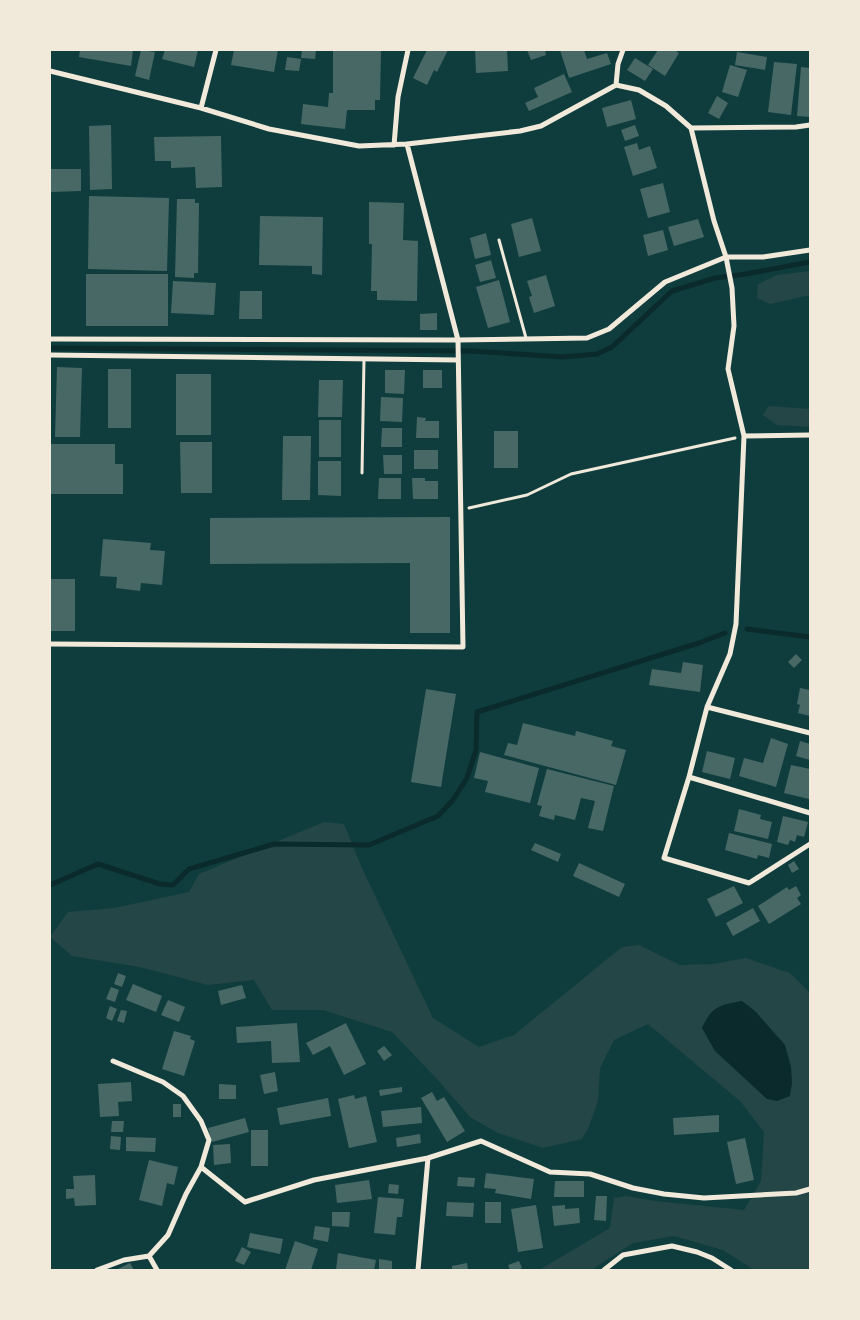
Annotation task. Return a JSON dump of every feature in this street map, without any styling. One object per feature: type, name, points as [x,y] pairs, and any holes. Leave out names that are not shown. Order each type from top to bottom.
[{"type":"street","points":[[201,108],[216,50]]},
{"type":"street","points":[[394,145],[398,97],[408,50]]},
{"type":"street","points":[[616,85],[618,64],[623,50]]},
{"type":"street","points":[[50,71],[201,108],[268,129],[359,146],[407,144],[520,131],[541,126],[616,85],[639,90],[666,106],[691,128],[714,221],[729,270],[734,326],[728,369],[744,436],[736,624],[730,654],[708,707],[664,858],[750,883],[810,844]]},
{"type":"street","points":[[691,128],[796,127],[810,125]]},
{"type":"street","points":[[50,644],[463,647],[458,344],[407,144]]},
{"type":"street","points":[[50,339],[458,344],[527,339],[587,338],[609,329],[665,282],[726,257],[762,257],[810,250]]},
{"type":"street","points":[[50,355],[364,359],[458,358]]},
{"type":"street","points":[[744,436],[810,435]]},
{"type":"street","points":[[708,707],[810,733]]},
{"type":"street","points":[[689,777],[810,813]]},
{"type":"street","points":[[97,1270],[124,1260],[149,1256],[168,1235],[186,1194],[201,1167],[209,1140],[201,1121],[184,1096],[163,1082],[113,1061]]},
{"type":"street","points":[[201,1167],[245,1202],[314,1180],[428,1158],[481,1141],[550,1172],[590,1174],[633,1188],[664,1194],[704,1198],[796,1193],[810,1189]]},
{"type":"street","points":[[418,1270],[428,1158]]},
{"type":"street","points":[[604,1270],[624,1256],[672,1246],[705,1255],[731,1270]]},
{"type":"street","points":[[149,1256],[157,1270]]},
{"type":"lane","points":[[499,240],[527,339]]},
{"type":"lane","points":[[362,473],[364,359]]},
{"type":"path","points":[[461,510],[527,494],[571,474],[744,436]]},
{"type":"shaded area","points":[[810,271],[810,295],[770,304],[757,298],[758,284],[777,275]]},
{"type":"shaded area","points":[[769,406],[810,409],[810,427],[777,425],[763,415]]},
{"type":"shaded area","points":[[324,822],[344,824],[361,866],[433,1018],[479,1047],[514,1035],[622,947],[639,945],[680,965],[713,964],[746,958],[790,973],[810,993],[810,1270],[754,1270],[723,1250],[674,1236],[633,1243],[591,1270],[539,1270],[610,1228],[614,1198],[626,1196],[655,1201],[744,1210],[761,1181],[764,1132],[740,1101],[648,1024],[614,1040],[600,1068],[598,1101],[588,1129],[582,1139],[543,1148],[498,1133],[470,1117],[392,1032],[323,1010],[272,1010],[254,980],[208,985],[140,967],[72,956],[50,937],[68,912],[114,908],[189,892],[199,874]]},
{"type":"shaded area","points":[[742,1001],[755,1011],[785,1045],[791,1067],[792,1083],[790,1096],[777,1101],[767,1099],[715,1051],[702,1028],[713,1011],[722,1006]]},
{"type":"building","points":[[80,50],[133,50],[131,66],[79,57]]},
{"type":"building","points":[[141,50],[155,52],[149,80],[135,76]]},
{"type":"building","points":[[165,50],[198,50],[194,67],[162,59]]},
{"type":"building","points":[[234,50],[278,50],[274,72],[231,65]]},
{"type":"building","points":[[302,50],[316,50],[315,59],[301,58]]},
{"type":"building","points":[[333,50],[381,50],[380,100],[375,100],[375,110],[347,110],[345,129],[301,124],[303,104],[328,107],[329,93],[333,93]]},
{"type":"building","points":[[427,50],[448,50],[437,72],[434,70],[427,85],[413,78]]},
{"type":"building","points":[[475,50],[507,50],[508,71],[476,73]]},
{"type":"building","points":[[527,50],[545,50],[546,55],[531,60]]},
{"type":"building","points":[[560,50],[584,50],[587,59],[607,53],[611,64],[569,78]]},
{"type":"building","points":[[658,50],[675,50],[679,53],[665,76],[648,65]]},
{"type":"building","points":[[737,52],[767,57],[765,70],[735,65]]},
{"type":"building","points":[[287,57],[301,59],[299,71],[285,70]]},
{"type":"building","points":[[635,58],[653,69],[645,81],[627,70]]},
{"type":"building","points":[[774,62],[797,64],[791,115],[768,112]]},
{"type":"building","points":[[730,65],[747,70],[738,97],[722,92]]},
{"type":"building","points":[[801,67],[810,68],[810,117],[797,116]]},
{"type":"building","points":[[564,74],[572,92],[529,111],[525,103],[538,97],[534,88]]},
{"type":"building","points":[[717,96],[728,103],[719,119],[708,113]]},
{"type":"building","points":[[631,100],[636,119],[607,127],[602,108]]},
{"type":"building","points":[[111,125],[112,189],[90,190],[89,126]]},
{"type":"building","points":[[635,125],[639,136],[625,141],[621,130]]},
{"type":"building","points":[[221,136],[222,187],[196,188],[195,167],[171,168],[171,161],[155,161],[154,137]]},
{"type":"building","points":[[637,143],[639,150],[650,146],[657,168],[633,176],[624,147]]},
{"type":"building","points":[[50,169],[81,169],[81,191],[50,192]]},
{"type":"building","points":[[663,183],[670,212],[648,218],[640,189]]},
{"type":"building","points":[[89,196],[169,198],[167,271],[88,269]]},
{"type":"building","points":[[177,199],[195,199],[195,203],[199,203],[198,273],[194,273],[194,278],[175,277]]},
{"type":"building","points":[[369,202],[404,203],[403,240],[418,241],[417,301],[377,300],[377,291],[371,291],[372,244],[369,244]]},
{"type":"building","points":[[260,216],[323,217],[322,275],[312,274],[312,266],[259,265]]},
{"type":"building","points":[[532,218],[541,251],[519,257],[511,224]]},
{"type":"building","points":[[698,219],[704,237],[674,246],[668,227]]},
{"type":"building","points":[[663,230],[668,250],[648,256],[643,235]]},
{"type":"building","points":[[486,233],[491,255],[475,259],[470,238]]},
{"type":"building","points":[[491,260],[496,278],[480,282],[475,265]]},
{"type":"building","points":[[86,274],[168,274],[168,326],[86,326]]},
{"type":"building","points":[[546,275],[555,306],[534,313],[529,297],[532,296],[527,281]]},
{"type":"building","points":[[499,280],[510,322],[488,328],[476,287]]},
{"type":"building","points":[[173,281],[216,283],[214,315],[171,313]]},
{"type":"building","points":[[240,291],[262,291],[262,319],[239,319]]},
{"type":"building","points":[[437,313],[437,330],[420,330],[420,314]]},
{"type":"building","points":[[57,367],[82,368],[80,437],[55,437]]},
{"type":"building","points":[[108,369],[131,369],[131,428],[108,428]]},
{"type":"building","points":[[385,370],[405,370],[404,394],[385,393]]},
{"type":"building","points":[[423,370],[442,370],[442,388],[423,388]]},
{"type":"building","points":[[176,374],[211,374],[211,435],[176,435]]},
{"type":"building","points":[[319,380],[343,380],[342,417],[318,417]]},
{"type":"building","points":[[381,397],[403,398],[402,422],[380,421]]},
{"type":"building","points":[[417,417],[426,418],[425,421],[439,421],[439,438],[416,438]]},
{"type":"building","points":[[319,420],[341,420],[341,457],[319,457]]},
{"type":"building","points":[[382,428],[402,428],[402,447],[381,447]]},
{"type":"building","points":[[494,431],[518,431],[518,468],[494,468]]},
{"type":"building","points":[[283,436],[311,436],[310,500],[282,500]]},
{"type":"building","points":[[180,442],[212,442],[212,493],[181,493]]},
{"type":"building","points":[[50,444],[115,444],[115,464],[123,464],[123,494],[50,494]]},
{"type":"building","points":[[414,450],[438,450],[438,469],[414,469]]},
{"type":"building","points":[[383,455],[402,455],[402,474],[384,474]]},
{"type":"building","points":[[318,461],[341,461],[341,496],[318,495]]},
{"type":"building","points":[[379,478],[401,478],[401,499],[378,499]]},
{"type":"building","points":[[412,478],[438,481],[438,499],[413,499]]},
{"type":"building","points":[[450,517],[450,633],[410,633],[410,563],[210,564],[210,518]]},
{"type":"building","points":[[103,539],[151,543],[150,550],[165,551],[162,585],[141,583],[140,591],[116,588],[117,577],[100,576]]},
{"type":"building","points":[[50,579],[75,579],[75,631],[50,631]]},
{"type":"building","points":[[796,654],[802,660],[794,668],[788,662]]},
{"type":"building","points":[[683,662],[703,665],[700,692],[649,685],[652,669],[681,673]]},
{"type":"building","points":[[800,688],[810,690],[810,716],[798,713],[800,705],[797,704]]},
{"type":"building","points":[[426,689],[456,694],[441,787],[411,782]]},
{"type":"building","points":[[523,723],[575,736],[576,731],[613,741],[611,746],[626,750],[616,785],[504,755],[508,743],[517,745]]},
{"type":"building","points":[[771,738],[788,744],[776,787],[739,776],[744,758],[763,763]]},
{"type":"building","points":[[800,741],[810,744],[810,760],[796,756]]},
{"type":"building","points":[[707,751],[735,758],[730,779],[702,772]]},
{"type":"building","points":[[480,752],[539,768],[530,803],[485,792],[488,781],[474,778]]},
{"type":"building","points":[[791,765],[810,769],[809,799],[784,793]]},
{"type":"building","points":[[547,769],[614,786],[603,831],[588,828],[595,801],[581,798],[575,820],[555,815],[554,820],[539,816],[542,806],[537,805]]},
{"type":"building","points":[[739,809],[761,815],[760,819],[772,822],[768,839],[734,831]]},
{"type":"building","points":[[783,816],[808,822],[804,837],[797,835],[795,842],[790,840],[788,845],[777,842]]},
{"type":"building","points":[[729,833],[772,844],[769,858],[758,855],[757,859],[725,850]]},
{"type":"building","points":[[535,843],[561,854],[558,862],[531,850]]},
{"type":"building","points":[[794,861],[799,869],[792,873],[788,865]]},
{"type":"building","points":[[579,863],[625,884],[619,897],[573,876]]},
{"type":"building","points":[[734,886],[743,903],[716,917],[707,899]]},
{"type":"building","points":[[796,886],[801,895],[797,898],[801,904],[769,924],[758,906],[787,887],[789,890]]},
{"type":"building","points":[[753,908],[760,921],[733,936],[726,923]]},
{"type":"building","points":[[118,973],[126,976],[122,987],[114,984]]},
{"type":"building","points":[[133,984],[162,996],[156,1012],[126,1000]]},
{"type":"building","points":[[242,985],[246,998],[221,1005],[218,991]]},
{"type":"building","points":[[111,987],[119,990],[115,1002],[106,999]]},
{"type":"building","points":[[168,1000],[185,1007],[179,1022],[161,1015]]},
{"type":"building","points":[[110,1006],[117,1009],[112,1021],[106,1018]]},
{"type":"building","points":[[121,1010],[127,1011],[124,1023],[117,1021]]},
{"type":"building","points":[[297,1023],[300,1062],[272,1063],[271,1041],[237,1043],[236,1027]]},
{"type":"building","points":[[346,1023],[366,1064],[344,1075],[330,1046],[313,1055],[306,1043]]},
{"type":"building","points":[[174,1031],[191,1036],[190,1039],[195,1041],[184,1076],[162,1069]]},
{"type":"building","points":[[384,1046],[392,1055],[384,1061],[377,1051]]},
{"type":"building","points":[[275,1072],[278,1091],[264,1094],[260,1075]]},
{"type":"building","points":[[131,1082],[132,1101],[118,1102],[119,1116],[100,1117],[98,1084]]},
{"type":"building","points":[[219,1084],[236,1085],[236,1099],[219,1099]]},
{"type":"building","points":[[402,1087],[402,1092],[380,1096],[379,1090]]},
{"type":"building","points":[[432,1092],[437,1101],[444,1097],[465,1131],[447,1142],[421,1098]]},
{"type":"building","points":[[354,1095],[355,1099],[366,1096],[377,1142],[349,1148],[338,1099]]},
{"type":"building","points":[[328,1098],[331,1116],[280,1125],[277,1108]]},
{"type":"building","points":[[173,1104],[181,1104],[181,1117],[173,1117]]},
{"type":"building","points":[[421,1107],[422,1123],[383,1127],[381,1111]]},
{"type":"building","points":[[719,1115],[719,1132],[674,1135],[673,1118]]},
{"type":"building","points":[[245,1118],[249,1132],[212,1142],[208,1128]]},
{"type":"building","points":[[112,1121],[124,1121],[123,1132],[111,1132]]},
{"type":"building","points":[[251,1130],[268,1130],[268,1166],[251,1166]]},
{"type":"building","points":[[420,1134],[421,1143],[397,1147],[396,1138]]},
{"type":"building","points":[[111,1136],[121,1137],[120,1150],[110,1149]]},
{"type":"building","points":[[126,1137],[156,1138],[155,1152],[126,1151]]},
{"type":"building","points":[[745,1138],[754,1180],[736,1184],[727,1142]]},
{"type":"building","points":[[230,1144],[231,1163],[214,1165],[213,1145]]},
{"type":"building","points":[[149,1160],[178,1167],[174,1185],[167,1183],[162,1206],[139,1200]]},
{"type":"building","points":[[486,1173],[534,1179],[531,1199],[495,1193],[496,1189],[484,1188]]},
{"type":"building","points":[[95,1175],[96,1205],[75,1206],[74,1198],[66,1199],[66,1189],[74,1189],[73,1176]]},
{"type":"building","points":[[458,1177],[475,1178],[474,1187],[457,1186]]},
{"type":"building","points":[[369,1180],[372,1199],[337,1203],[335,1185]]},
{"type":"building","points":[[555,1181],[584,1181],[584,1197],[554,1197]]},
{"type":"building","points":[[389,1184],[399,1185],[398,1194],[388,1193]]},
{"type":"building","points":[[596,1196],[607,1196],[606,1221],[594,1220]]},
{"type":"building","points":[[378,1197],[404,1199],[402,1217],[397,1217],[395,1235],[374,1233]]},
{"type":"building","points":[[447,1202],[474,1203],[473,1217],[446,1216]]},
{"type":"building","points":[[485,1202],[501,1202],[501,1223],[485,1223]]},
{"type":"building","points":[[536,1205],[543,1248],[518,1252],[511,1209]]},
{"type":"building","points":[[565,1205],[565,1209],[579,1208],[580,1223],[554,1226],[552,1206]]},
{"type":"building","points":[[332,1212],[350,1212],[349,1227],[332,1226]]},
{"type":"building","points":[[315,1226],[330,1228],[328,1242],[313,1239]]},
{"type":"building","points":[[250,1233],[283,1239],[280,1254],[247,1247]]},
{"type":"building","points":[[295,1241],[318,1249],[311,1270],[285,1270]]},
{"type":"building","points":[[242,1247],[251,1252],[244,1265],[235,1261]]},
{"type":"building","points":[[338,1253],[376,1260],[374,1270],[336,1270]]},
{"type":"building","points":[[379,1259],[392,1261],[392,1270],[379,1270]]},
{"type":"building","points":[[519,1261],[522,1268],[510,1270],[508,1265]]},
{"type":"building","points":[[130,1263],[134,1270],[116,1270]]},
{"type":"building","points":[[467,1263],[468,1270],[452,1270],[452,1266]]},
{"type":"waterway","points":[[50,348],[472,351],[563,357],[597,354],[612,347],[672,291],[715,278],[810,262]]},
{"type":"waterway","points":[[747,629],[810,637]]},
{"type":"waterway","points":[[50,885],[98,864],[160,884],[173,885],[189,869],[274,844],[369,845],[438,816],[453,800],[467,778],[476,750],[477,712],[699,643],[725,633]]}]
